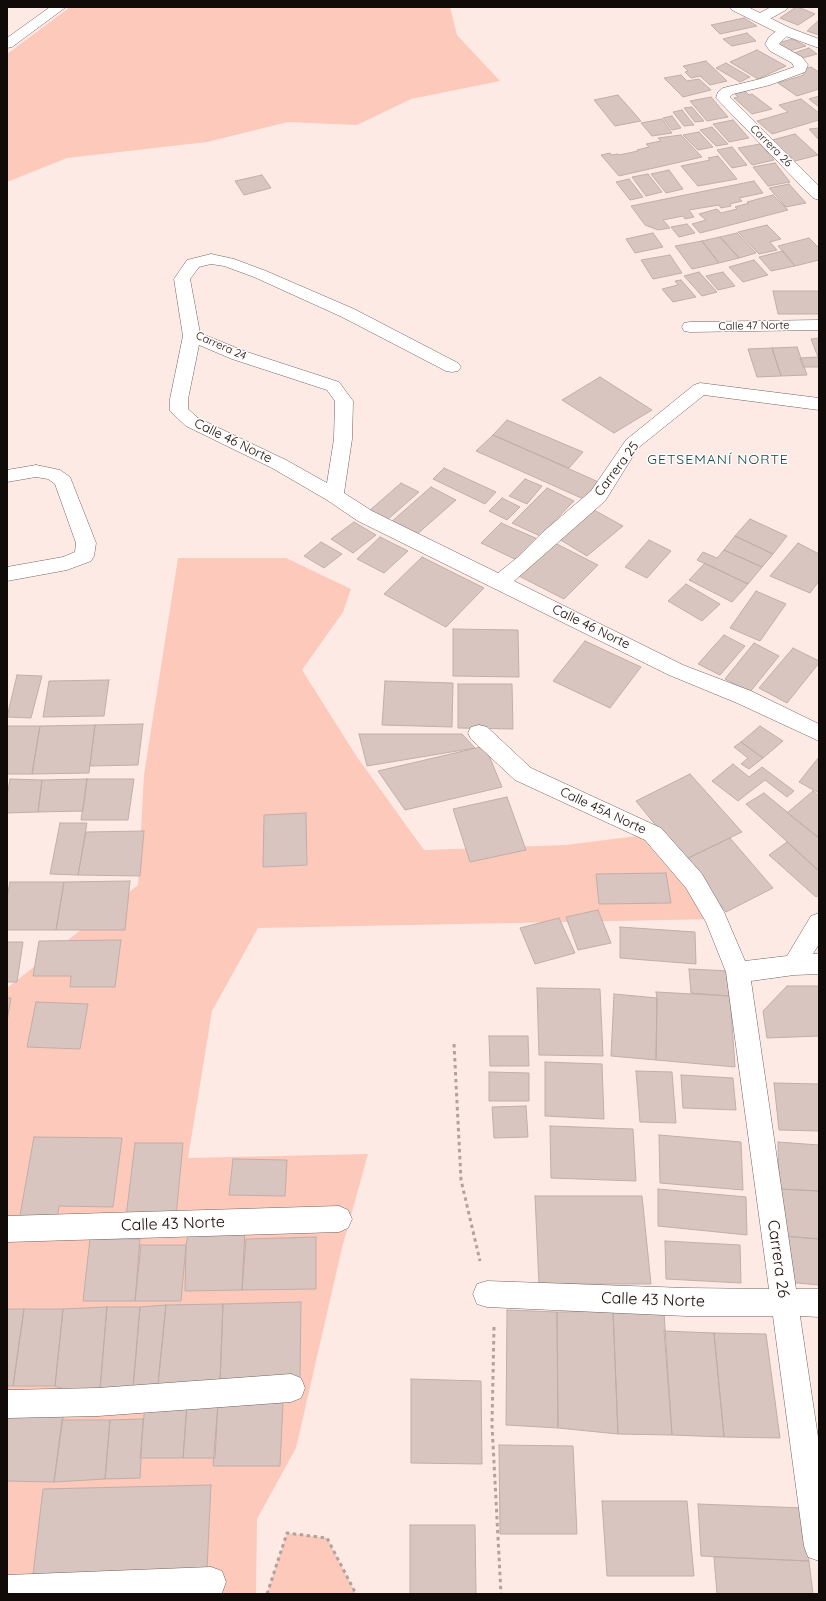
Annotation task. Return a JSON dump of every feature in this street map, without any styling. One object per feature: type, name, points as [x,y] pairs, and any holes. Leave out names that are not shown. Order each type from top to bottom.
[{"type":"street","points":[[7,44],[59,7]]},
{"type":"street","points":[[737,7],[786,31],[819,44]]},
{"type":"street","points":[[761,18],[781,7]]},
{"type":"street","name":"Carrera 26","points":[[786,31],[774,40],[772,44],[775,48],[797,60],[801,65],[800,69],[765,82],[728,91],[723,95],[723,98],[819,194]]},
{"type":"street","name":"Carrera 24","points":[[334,495],[343,439],[344,401],[333,386],[238,355],[192,336],[182,279],[193,262],[211,259],[228,262],[260,274],[348,312],[452,366]]},
{"type":"street","name":"Calle 47 Norte","points":[[690,327],[819,325]]},
{"type":"street","name":"Calle 46 Norte","points":[[192,336],[179,399],[179,411],[192,422],[280,464],[334,495],[365,516],[676,670],[744,697],[819,733]]},
{"type":"street","name":"Carrera 25","points":[[500,582],[526,562],[550,537],[598,496],[632,444],[700,390],[819,404]]},
{"type":"street","points":[[7,476],[36,471],[52,474],[63,481],[86,543],[84,556],[67,563],[7,574]]},
{"type":"street","name":"Calle 45A Norte","points":[[479,733],[523,774],[653,834],[694,881],[716,919],[738,972]]},
{"type":"street","points":[[794,965],[819,923]]},
{"type":"street","points":[[738,972],[794,965],[819,964]]},
{"type":"street","name":"Carrera 26","points":[[738,972],[819,1546]]},
{"type":"street","name":"Calle 43 Norte","points":[[7,1229],[339,1219]]},
{"type":"street","name":"Calle 43 Norte","points":[[487,1294],[686,1302],[785,1304],[819,1303]]},
{"type":"street","points":[[7,1404],[98,1402],[291,1388]]},
{"type":"street","points":[[7,1590],[211,1582]]},
{"type":"path","points":[[267,1594],[287,1533],[327,1538],[356,1594]]},
{"type":"shaded area","points":[[70,7],[450,7],[457,35],[500,81],[411,99],[357,125],[288,122],[207,142],[67,158],[7,182],[7,54]]},
{"type":"shaded area","points":[[178,558],[286,558],[351,589],[343,612],[302,670],[357,757],[424,850],[566,845],[653,834],[716,919],[258,928],[212,1011],[188,1158],[368,1154],[342,1248],[296,1448],[257,1519],[256,1594],[7,1594],[7,988],[138,885],[144,775]]},
{"type":"shaded area","points":[[287,1533],[327,1538],[356,1594],[267,1594]]},
{"type":"building","points":[[796,7],[815,14],[798,25],[780,18]]},
{"type":"building","points":[[744,18],[757,26],[720,34],[711,25]]},
{"type":"building","points":[[819,20],[819,35],[807,31]]},
{"type":"building","points":[[747,33],[756,41],[732,46],[723,39]]},
{"type":"building","points":[[792,39],[806,46],[786,52],[775,44]]},
{"type":"building","points":[[809,48],[817,54],[799,59],[791,54]]},
{"type":"building","points":[[757,50],[786,66],[758,79],[730,62]]},
{"type":"building","points":[[706,61],[727,81],[710,85],[700,76],[691,78],[685,72],[688,71],[683,66]]},
{"type":"building","points":[[726,63],[750,77],[740,82],[716,68]]},
{"type":"building","points":[[811,67],[819,72],[819,89],[797,96],[778,83],[804,75],[800,70]]},
{"type":"building","points":[[681,75],[687,81],[699,79],[711,90],[683,97],[664,78]]},
{"type":"building","points":[[744,90],[749,95],[752,94],[772,109],[752,114],[734,98],[738,97],[734,93]]},
{"type":"building","points":[[618,95],[641,121],[615,126],[594,100]]},
{"type":"building","points":[[819,96],[819,107],[809,99]]},
{"type":"building","points":[[711,97],[728,117],[707,121],[690,101]]},
{"type":"building","points":[[801,99],[819,113],[819,120],[772,134],[757,121],[788,112],[779,105]]},
{"type":"building","points":[[692,107],[704,121],[695,122],[684,108]]},
{"type":"building","points":[[682,110],[694,125],[684,126],[673,112]]},
{"type":"building","points":[[672,116],[681,128],[672,130],[663,118]]},
{"type":"building","points":[[662,119],[672,133],[652,136],[641,123]]},
{"type":"building","points":[[733,120],[749,138],[729,142],[713,124]]},
{"type":"building","points":[[712,127],[728,144],[716,146],[700,130]]},
{"type":"building","points":[[819,128],[819,140],[809,129]]},
{"type":"building","points":[[699,132],[713,147],[698,150],[683,135]]},
{"type":"building","points":[[795,134],[818,155],[795,161],[772,140]]},
{"type":"building","points":[[681,135],[702,157],[619,176],[601,155],[610,153],[612,155],[619,155],[638,151],[637,150],[649,147],[646,144],[661,141],[658,138]]},
{"type":"building","points":[[760,144],[774,160],[752,165],[738,148]]},
{"type":"building","points":[[732,147],[747,165],[732,168],[717,150]]},
{"type":"building","points":[[718,156],[737,179],[698,186],[681,166],[710,160],[708,158]]},
{"type":"building","points":[[775,163],[790,182],[768,186],[753,167]]},
{"type":"building","points":[[669,170],[683,189],[666,193],[651,174]]},
{"type":"building","points":[[648,174],[662,192],[646,196],[632,177]]},
{"type":"building","points":[[262,175],[271,188],[244,195],[235,181]]},
{"type":"building","points":[[629,179],[643,197],[630,200],[616,182]]},
{"type":"building","points":[[754,181],[763,193],[739,198],[742,201],[730,204],[731,206],[721,208],[719,205],[689,210],[694,217],[685,219],[683,216],[663,220],[670,228],[658,230],[645,225],[631,206]]},
{"type":"building","points":[[789,184],[806,203],[786,207],[769,188]]},
{"type":"building","points":[[773,195],[788,210],[700,233],[692,224],[706,220],[699,214],[717,209],[721,213],[737,209],[735,207],[749,203],[747,202]]},
{"type":"building","points":[[687,224],[695,233],[679,237],[671,227]]},
{"type":"building","points":[[767,225],[781,239],[770,242],[777,250],[759,254],[738,232]]},
{"type":"building","points":[[653,233],[663,247],[635,253],[626,239]]},
{"type":"building","points":[[737,233],[756,253],[739,258],[720,237]]},
{"type":"building","points":[[720,237],[739,258],[719,263],[702,241]]},
{"type":"building","points":[[809,238],[819,248],[819,260],[795,266],[778,246]]},
{"type":"building","points":[[702,241],[719,263],[692,269],[675,246]]},
{"type":"building","points":[[783,251],[795,266],[771,271],[759,257]]},
{"type":"building","points":[[670,255],[682,273],[653,279],[641,260]]},
{"type":"building","points":[[754,260],[768,275],[743,282],[729,267]]},
{"type":"building","points":[[699,272],[717,292],[702,296],[684,276]]},
{"type":"building","points":[[723,272],[735,286],[718,290],[706,276]]},
{"type":"building","points":[[681,280],[696,297],[673,302],[662,289],[678,285],[675,281]]},
{"type":"building","points":[[773,291],[819,291],[819,314],[778,314]]},
{"type":"building","points":[[819,338],[819,367],[803,367],[800,358],[818,357],[811,339]]},
{"type":"building","points":[[797,347],[807,375],[781,376],[772,348]]},
{"type":"building","points":[[772,348],[781,376],[757,377],[748,349]]},
{"type":"building","points":[[600,377],[652,410],[614,433],[562,400]]},
{"type":"building","points":[[507,420],[583,452],[569,468],[493,435]]},
{"type":"building","points":[[493,435],[603,484],[588,501],[476,451]]},
{"type":"building","points":[[444,468],[496,492],[485,504],[433,479]]},
{"type":"building","points":[[525,479],[542,486],[527,504],[509,496]]},
{"type":"building","points":[[401,483],[419,492],[387,520],[369,511]]},
{"type":"building","points":[[431,487],[456,500],[415,536],[390,523]]},
{"type":"building","points":[[547,488],[574,501],[540,536],[512,523]]},
{"type":"building","points":[[502,498],[520,507],[507,520],[489,511]]},
{"type":"building","points":[[594,510],[623,526],[587,556],[559,539]]},
{"type":"building","points":[[750,519],[787,536],[773,554],[735,536]]},
{"type":"building","points":[[354,522],[376,535],[353,553],[331,539]]},
{"type":"building","points":[[501,523],[540,540],[521,562],[481,543]]},
{"type":"building","points":[[735,536],[773,554],[762,567],[724,550]]},
{"type":"building","points":[[380,537],[408,551],[384,573],[357,559]]},
{"type":"building","points":[[649,540],[671,551],[647,578],[625,567]]},
{"type":"building","points":[[551,541],[598,565],[564,599],[517,575]]},
{"type":"building","points":[[321,542],[342,554],[324,568],[304,556]]},
{"type":"building","points":[[798,543],[819,554],[819,581],[810,593],[770,576]]},
{"type":"building","points":[[724,550],[762,567],[748,584],[697,560],[703,552],[717,558]]},
{"type":"building","points":[[422,557],[484,588],[446,627],[384,594]]},
{"type":"building","points":[[705,563],[748,584],[732,602],[689,580]]},
{"type":"building","points":[[686,584],[720,604],[702,621],[668,601]]},
{"type":"building","points":[[756,591],[786,604],[760,641],[730,628]]},
{"type":"building","points":[[453,629],[518,630],[519,677],[453,676]]},
{"type":"building","points":[[724,635],[745,646],[720,675],[698,664]]},
{"type":"building","points":[[585,641],[641,667],[610,708],[553,681]]},
{"type":"building","points":[[754,643],[779,656],[750,692],[725,679]]},
{"type":"building","points":[[793,648],[819,661],[819,663],[787,703],[759,688]]},
{"type":"building","points":[[17,675],[42,676],[31,718],[7,717]]},
{"type":"building","points":[[109,680],[104,716],[43,717],[49,681]]},
{"type":"building","points":[[385,681],[453,683],[452,727],[382,725]]},
{"type":"building","points":[[458,684],[512,684],[513,729],[458,728]]},
{"type":"building","points":[[143,724],[138,765],[90,766],[95,725]]},
{"type":"building","points":[[95,725],[89,773],[32,774],[40,726]]},
{"type":"building","points":[[7,726],[40,726],[32,774],[7,774]]},
{"type":"building","points":[[760,726],[783,741],[763,758],[741,742]]},
{"type":"building","points":[[359,734],[462,734],[475,748],[367,766]]},
{"type":"building","points":[[741,742],[763,758],[749,769],[741,764],[748,758],[734,747]]},
{"type":"building","points":[[485,746],[502,787],[405,810],[378,771]]},
{"type":"building","points":[[819,757],[819,793],[799,782]]},
{"type":"building","points":[[733,764],[749,777],[762,767],[794,791],[787,797],[765,780],[738,801],[712,781]]},
{"type":"building","points":[[690,774],[742,832],[684,860],[636,801]]},
{"type":"building","points":[[10,779],[42,780],[38,812],[7,813],[7,797]]},
{"type":"building","points":[[87,779],[83,811],[38,812],[42,780]]},
{"type":"building","points":[[87,779],[134,779],[128,820],[81,820]]},
{"type":"building","points":[[813,791],[819,796],[819,838],[787,813]]},
{"type":"building","points":[[764,793],[819,838],[819,871],[746,804]]},
{"type":"building","points":[[507,797],[526,850],[470,862],[453,809]]},
{"type":"building","points":[[306,813],[307,865],[263,867],[264,815]]},
{"type":"building","points":[[60,823],[87,823],[78,875],[50,874]]},
{"type":"building","points":[[144,831],[140,876],[78,875],[86,832]]},
{"type":"building","points":[[730,838],[773,888],[726,912],[684,860]]},
{"type":"building","points":[[787,842],[819,871],[819,895],[816,897],[769,855]]},
{"type":"building","points":[[666,873],[671,903],[599,904],[596,874]]},
{"type":"building","points":[[130,881],[125,930],[56,930],[64,882]]},
{"type":"building","points":[[10,882],[64,882],[56,930],[7,930],[7,898]]},
{"type":"building","points":[[598,910],[611,943],[578,950],[566,917]]},
{"type":"building","points":[[559,918],[575,953],[535,964],[520,928]]},
{"type":"building","points":[[620,927],[695,932],[696,964],[620,958]]},
{"type":"building","points":[[121,940],[115,987],[70,987],[71,976],[33,976],[39,941]]},
{"type":"building","points":[[7,942],[23,942],[17,982],[7,982]]},
{"type":"building","points":[[689,969],[729,971],[730,996],[691,993]]},
{"type":"building","points":[[787,986],[819,986],[819,1036],[767,1038],[763,1011]]},
{"type":"building","points":[[537,988],[600,989],[603,1056],[539,1055]]},
{"type":"building","points":[[656,992],[730,996],[735,1067],[656,1060]]},
{"type":"building","points":[[614,994],[657,998],[656,1060],[611,1056]]},
{"type":"building","points":[[7,998],[11,998],[7,1021]]},
{"type":"building","points":[[36,1002],[88,1004],[80,1049],[27,1047]]},
{"type":"building","points":[[489,1036],[528,1036],[529,1066],[490,1066]]},
{"type":"building","points":[[545,1062],[602,1064],[604,1119],[545,1116]]},
{"type":"building","points":[[636,1071],[672,1072],[676,1123],[640,1122]]},
{"type":"building","points":[[489,1072],[529,1073],[529,1101],[489,1101]]},
{"type":"building","points":[[681,1075],[733,1078],[736,1110],[683,1108]]},
{"type":"building","points":[[774,1083],[819,1084],[819,1131],[779,1130]]},
{"type":"building","points":[[526,1106],[528,1137],[494,1138],[492,1107]]},
{"type":"building","points":[[550,1126],[633,1129],[636,1181],[551,1178]]},
{"type":"building","points":[[659,1135],[741,1142],[743,1190],[660,1183]]},
{"type":"building","points":[[34,1137],[122,1138],[113,1207],[59,1206],[57,1221],[19,1221]]},
{"type":"building","points":[[778,1142],[819,1145],[819,1191],[779,1189]]},
{"type":"building","points":[[135,1143],[183,1143],[176,1217],[126,1217]]},
{"type":"building","points":[[233,1159],[287,1160],[285,1196],[229,1195]]},
{"type":"building","points":[[658,1189],[746,1197],[747,1235],[658,1226]]},
{"type":"building","points":[[779,1189],[819,1191],[819,1239],[783,1236]]},
{"type":"building","points":[[535,1196],[642,1196],[651,1284],[539,1284]]},
{"type":"building","points":[[245,1228],[242,1290],[185,1291],[186,1245],[189,1229]]},
{"type":"building","points":[[783,1236],[819,1239],[819,1285],[786,1282]]},
{"type":"building","points":[[316,1237],[316,1289],[242,1290],[246,1239]]},
{"type":"building","points":[[90,1239],[140,1239],[135,1301],[83,1301]]},
{"type":"building","points":[[665,1241],[740,1245],[741,1283],[666,1279]]},
{"type":"building","points":[[141,1245],[186,1245],[181,1301],[135,1301]]},
{"type":"building","points":[[301,1302],[300,1378],[220,1382],[223,1304]]},
{"type":"building","points":[[223,1304],[220,1382],[158,1384],[166,1305]]},
{"type":"building","points":[[166,1305],[158,1384],[133,1388],[140,1307]]},
{"type":"building","points":[[107,1307],[100,1389],[68,1391],[55,1386],[63,1309]]},
{"type":"building","points":[[107,1307],[140,1307],[133,1388],[100,1389]]},
{"type":"building","points":[[7,1309],[24,1309],[13,1386],[7,1386]]},
{"type":"building","points":[[24,1309],[63,1309],[55,1386],[13,1386]]},
{"type":"building","points":[[507,1310],[557,1312],[558,1428],[506,1425]]},
{"type":"building","points":[[613,1311],[664,1312],[672,1435],[618,1434]]},
{"type":"building","points":[[613,1311],[618,1434],[558,1428],[557,1312]]},
{"type":"building","points":[[664,1331],[714,1333],[724,1437],[672,1435]]},
{"type":"building","points":[[714,1333],[766,1334],[780,1438],[724,1437]]},
{"type":"building","points":[[411,1379],[481,1381],[482,1464],[411,1463]]},
{"type":"building","points":[[218,1403],[215,1458],[183,1458],[187,1404]]},
{"type":"building","points":[[218,1403],[283,1403],[280,1466],[213,1466]]},
{"type":"building","points":[[187,1404],[183,1458],[140,1458],[145,1405]]},
{"type":"building","points":[[7,1410],[64,1411],[54,1482],[7,1481]]},
{"type":"building","points":[[143,1419],[140,1478],[105,1479],[110,1420]]},
{"type":"building","points":[[62,1420],[110,1420],[105,1479],[54,1482]]},
{"type":"building","points":[[499,1445],[573,1446],[577,1534],[500,1534]]},
{"type":"building","points":[[211,1485],[207,1569],[33,1575],[43,1489]]},
{"type":"building","points":[[602,1501],[687,1501],[694,1576],[607,1576]]},
{"type":"building","points":[[698,1504],[804,1508],[809,1561],[701,1556]]},
{"type":"building","points":[[410,1525],[475,1525],[476,1594],[410,1594]]},
{"type":"building","points":[[714,1557],[809,1561],[813,1594],[717,1594]]},
{"type":"district","name":"GETSEMANÍ NORTE","points":[[718,460]]}]
